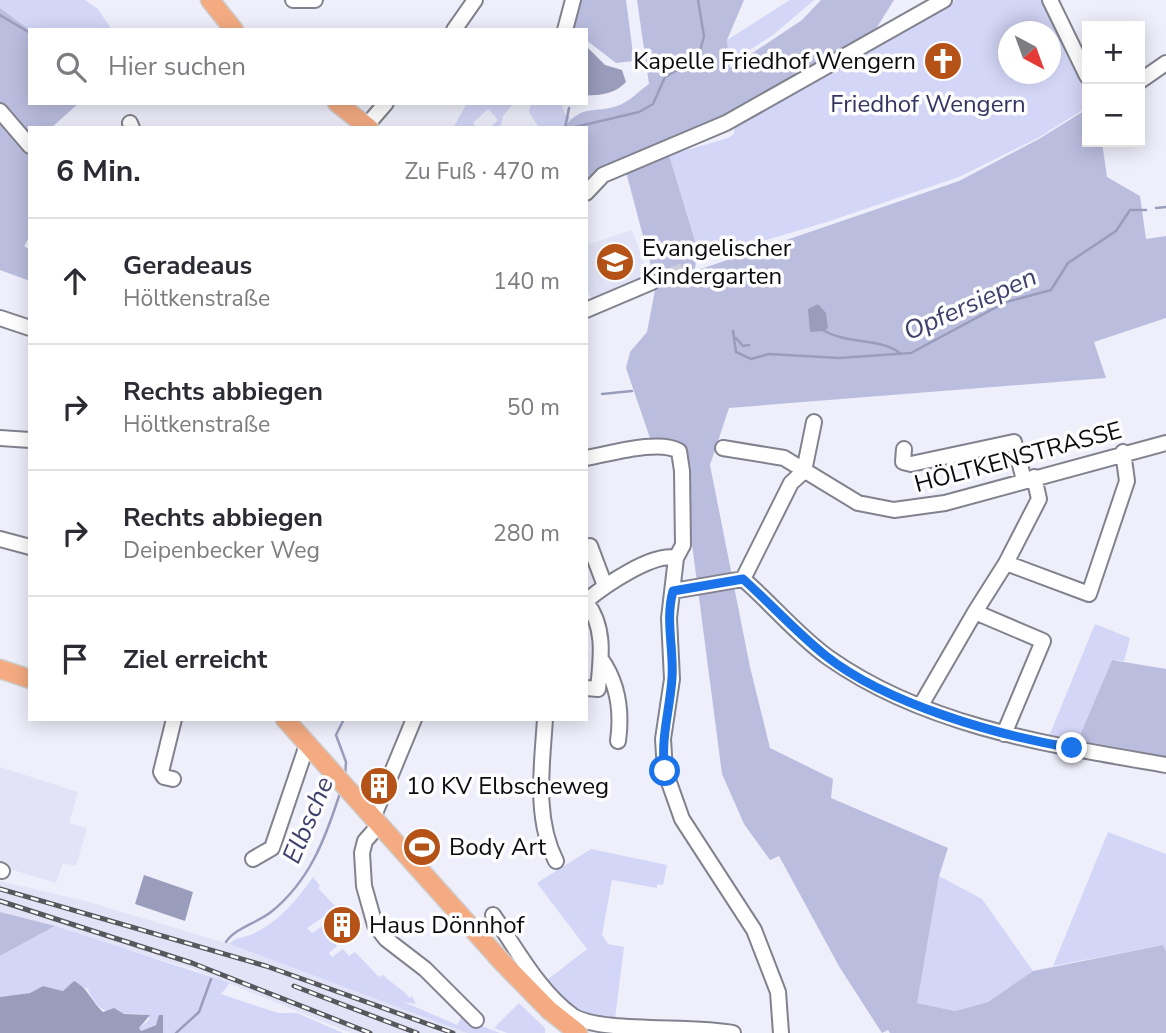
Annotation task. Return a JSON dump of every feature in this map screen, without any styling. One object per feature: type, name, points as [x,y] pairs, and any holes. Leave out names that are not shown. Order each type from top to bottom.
[{"type":"main road","points":[[210,0],[232,28]]},
{"type":"main road","points":[[340,105],[367,126]]},
{"type":"main road","points":[[0,669],[28,677]]},
{"type":"main road","points":[[287,721],[503,964],[549,1010],[578,1033]]},
{"type":"street","points":[[293,0],[315,0]]},
{"type":"street","points":[[455,28],[475,0]]},
{"type":"street","points":[[566,28],[573,0]]},
{"type":"street","points":[[588,191],[603,175],[726,123],[944,0]]},
{"type":"street","points":[[1050,0],[1082,66]]},
{"type":"street","points":[[1145,78],[1166,63]]},
{"type":"street","points":[[369,126],[384,105]]},
{"type":"street","points":[[0,111],[8,117],[28,143]]},
{"type":"street","points":[[588,309],[652,282]]},
{"type":"street","points":[[0,318],[28,327]]},
{"type":"street","points":[[738,581],[791,483],[804,471],[814,422]]},
{"type":"street","points":[[0,438],[28,440]]},
{"type":"street","points":[[904,449],[902,460],[907,464],[1014,442],[1039,499],[1006,563],[921,705]]},
{"type":"street","name":"HÖLTKENSTRASSE","points":[[723,447],[778,457],[858,503],[886,510],[935,505],[1166,443]]},
{"type":"street","points":[[588,458],[669,446],[681,453],[683,545],[676,558],[680,590],[669,618],[672,679],[663,739],[668,781],[682,819],[737,899],[754,930],[778,992],[781,1033]]},
{"type":"street","points":[[1006,563],[1088,594],[1127,481],[1123,453]]},
{"type":"street","points":[[0,539],[28,546]]},
{"type":"street","points":[[590,545],[604,586]]},
{"type":"street","points":[[588,599],[604,586],[647,564],[668,556],[676,558]]},
{"type":"street","points":[[680,590],[738,581],[829,659],[878,688],[1004,734],[1166,765]]},
{"type":"street","points":[[588,605],[599,628],[601,659],[598,689],[588,688]]},
{"type":"street","points":[[975,612],[1043,641],[1004,734]]},
{"type":"street","points":[[601,659],[616,687],[620,718],[618,741]]},
{"type":"street","points":[[173,779],[161,772],[174,721]]},
{"type":"street","points":[[413,721],[376,822],[365,841],[362,853],[364,886],[375,925],[386,939],[425,969],[476,1020]]},
{"type":"street","points":[[545,721],[542,812],[547,840],[556,861]]},
{"type":"street","points":[[253,859],[272,848],[307,745]]},
{"type":"street","points":[[493,915],[542,984],[574,1017],[610,1026],[685,1027],[733,1033]]},
{"type":"shaded area","points":[[575,0],[626,0],[634,61],[616,63],[588,42],[588,28],[571,28]]},
{"type":"shaded area","points":[[637,0],[744,0],[727,40],[730,68],[802,20],[821,0],[894,0],[874,32],[735,109],[704,130],[604,167],[588,183],[588,126],[565,126],[583,112],[621,104],[649,84]]},
{"type":"shaded area","points":[[0,8],[28,29],[28,105],[77,105],[53,126],[28,126],[28,148],[25,151],[28,155],[28,239],[24,246],[28,249],[28,280],[0,270]]},
{"type":"shaded area","points":[[588,48],[605,65],[622,70],[626,82],[618,89],[588,95]]},
{"type":"shaded area","points":[[1082,112],[1082,147],[1103,147],[1107,177],[1140,196],[1146,239],[1166,236],[1166,318],[1094,342],[1106,378],[729,408],[710,465],[750,667],[770,748],[833,779],[831,798],[948,848],[939,876],[917,1003],[955,1011],[988,1002],[1033,971],[1163,945],[1166,951],[1166,1033],[890,1033],[888,1030],[882,1033],[840,968],[779,856],[770,860],[744,824],[722,774],[686,498],[686,452],[651,441],[626,368],[630,352],[647,332],[656,285],[625,168],[669,155],[697,247],[695,271],[959,181],[1039,139]]},
{"type":"shaded area","name":"Evangelischer Kindergarten","points":[[632,230],[650,279],[594,303],[588,291],[588,244]]},
{"type":"shaded area","points":[[818,304],[826,313],[828,328],[810,332],[808,309]]},
{"type":"shaded area","points":[[1112,660],[1166,669],[1166,763],[1075,747]]},
{"type":"shaded area","points":[[0,767],[78,792],[69,823],[87,828],[76,866],[63,863],[56,883],[0,866]]},
{"type":"shaded area","points":[[144,875],[193,892],[185,921],[135,904]]},
{"type":"shaded area","points":[[0,881],[89,902],[229,944],[467,1033],[351,1033],[193,969],[0,912]]},
{"type":"shaded area","points":[[0,912],[55,926],[0,956]]},
{"type":"shaded area","points":[[74,981],[103,1012],[114,1008],[124,1014],[150,1015],[139,1028],[141,1031],[156,1025],[159,1015],[163,1015],[163,1033],[0,1033],[0,997],[30,993],[43,986],[63,991]]},
{"type":"green space","points":[[0,0],[85,0],[98,9],[111,28],[28,29],[0,8]]},
{"type":"green space","points":[[790,0],[814,0],[773,35],[729,63],[727,40]]},
{"type":"green space","name":"Friedhof Wengern","points":[[955,0],[1042,0],[1053,21],[998,21],[998,84],[1061,84],[1061,36],[1082,76],[1082,110],[1038,138],[959,177],[827,222],[695,261],[697,246],[669,155],[734,134],[734,126]]},
{"type":"green space","points":[[466,105],[512,105],[503,116],[500,126],[491,126],[498,120],[488,109],[473,123],[475,126],[454,126]]},
{"type":"green space","points":[[531,105],[562,105],[565,114],[571,118],[565,126],[538,126],[529,112]]},
{"type":"green space","points":[[1095,624],[1130,638],[1124,661],[1112,660],[1075,747],[1047,741]]},
{"type":"green space","points":[[1108,832],[1166,854],[1166,951],[1163,945],[1053,966]]},
{"type":"green space","points":[[591,849],[667,865],[663,885],[657,884],[657,888],[612,880],[602,935],[608,944],[624,947],[615,1019],[573,1016],[542,984],[587,949],[537,883]]},
{"type":"green space","points":[[939,876],[982,899],[1033,971],[988,1002],[955,1011],[916,1003]]},
{"type":"green space","points":[[313,877],[320,886],[318,888],[337,908],[307,928],[312,933],[324,925],[337,946],[329,953],[332,957],[343,949],[349,956],[355,952],[379,977],[383,975],[410,998],[412,996],[416,1004],[404,1002],[457,1025],[461,1018],[500,1033],[467,1033],[229,944],[255,933],[280,916]]},
{"type":"green space","points":[[55,926],[230,983],[221,994],[278,1013],[297,1013],[343,1033],[163,1033],[163,1015],[157,1024],[141,1031],[139,1028],[149,1020],[149,1015],[120,1014],[105,1010],[93,999],[87,988],[63,991],[43,986],[30,993],[0,997],[0,956]]},
{"type":"green space","points":[[519,1003],[545,1028],[545,1033],[507,1033],[494,1028]]},
{"type":"waterway","name":"Elbsche","points":[[580,126],[639,112],[653,104],[665,77],[681,68],[690,57],[700,51],[704,36],[698,0]]},
{"type":"waterway","points":[[0,15],[28,32]]},
{"type":"waterway","points":[[565,126],[569,108]]},
{"type":"waterway","name":"Opfersiepen","points":[[1156,208],[1166,207]]},
{"type":"waterway","name":"Opfersiepen","points":[[733,331],[736,352],[751,359],[769,354],[839,358],[911,353],[1006,302],[1051,290],[1068,263],[1116,231],[1130,210],[1146,210]]},
{"type":"waterway","points":[[823,330],[842,338],[884,345],[901,354]]},
{"type":"waterway","points":[[736,338],[743,346],[749,345]]},
{"type":"waterway","name":"Opfersiepen","points":[[602,394],[632,391]]},
{"type":"waterway","name":"Elbsche","points":[[343,721],[336,735],[346,762],[345,778]]},
{"type":"waterway","name":"Elbsche","points":[[226,942],[235,933],[271,912],[296,886],[323,841],[341,790]]},
{"type":"waterway","name":"Elbsche","points":[[176,1033],[199,1012],[211,979]]},
{"type":"tunnel","points":[[652,282],[683,270]]},
{"type":"railway","points":[[0,889],[266,966],[453,1033]]},
{"type":"railway","points":[[0,901],[192,963],[370,1033]]},
{"type":"railway","points":[[294,986],[417,1033]]},
{"type":"place","name":"Kapelle Friedhof Wengern","points":[[943,61]]},
{"type":"place","name":"Evangelischer Kindergarten","points":[[615,262]]},
{"type":"place","name":"10 KV Elbscheweg","points":[[379,786]]},
{"type":"place","name":"Body Art","points":[[422,847]]},
{"type":"place","name":"Haus Dönnhof","points":[[342,925]]},
{"type":"route","points":[[665,771],[663,739],[672,679],[669,618],[673,591],[734,583],[743,579],[829,659],[878,688],[981,728],[1016,738],[1072,748]]}]
